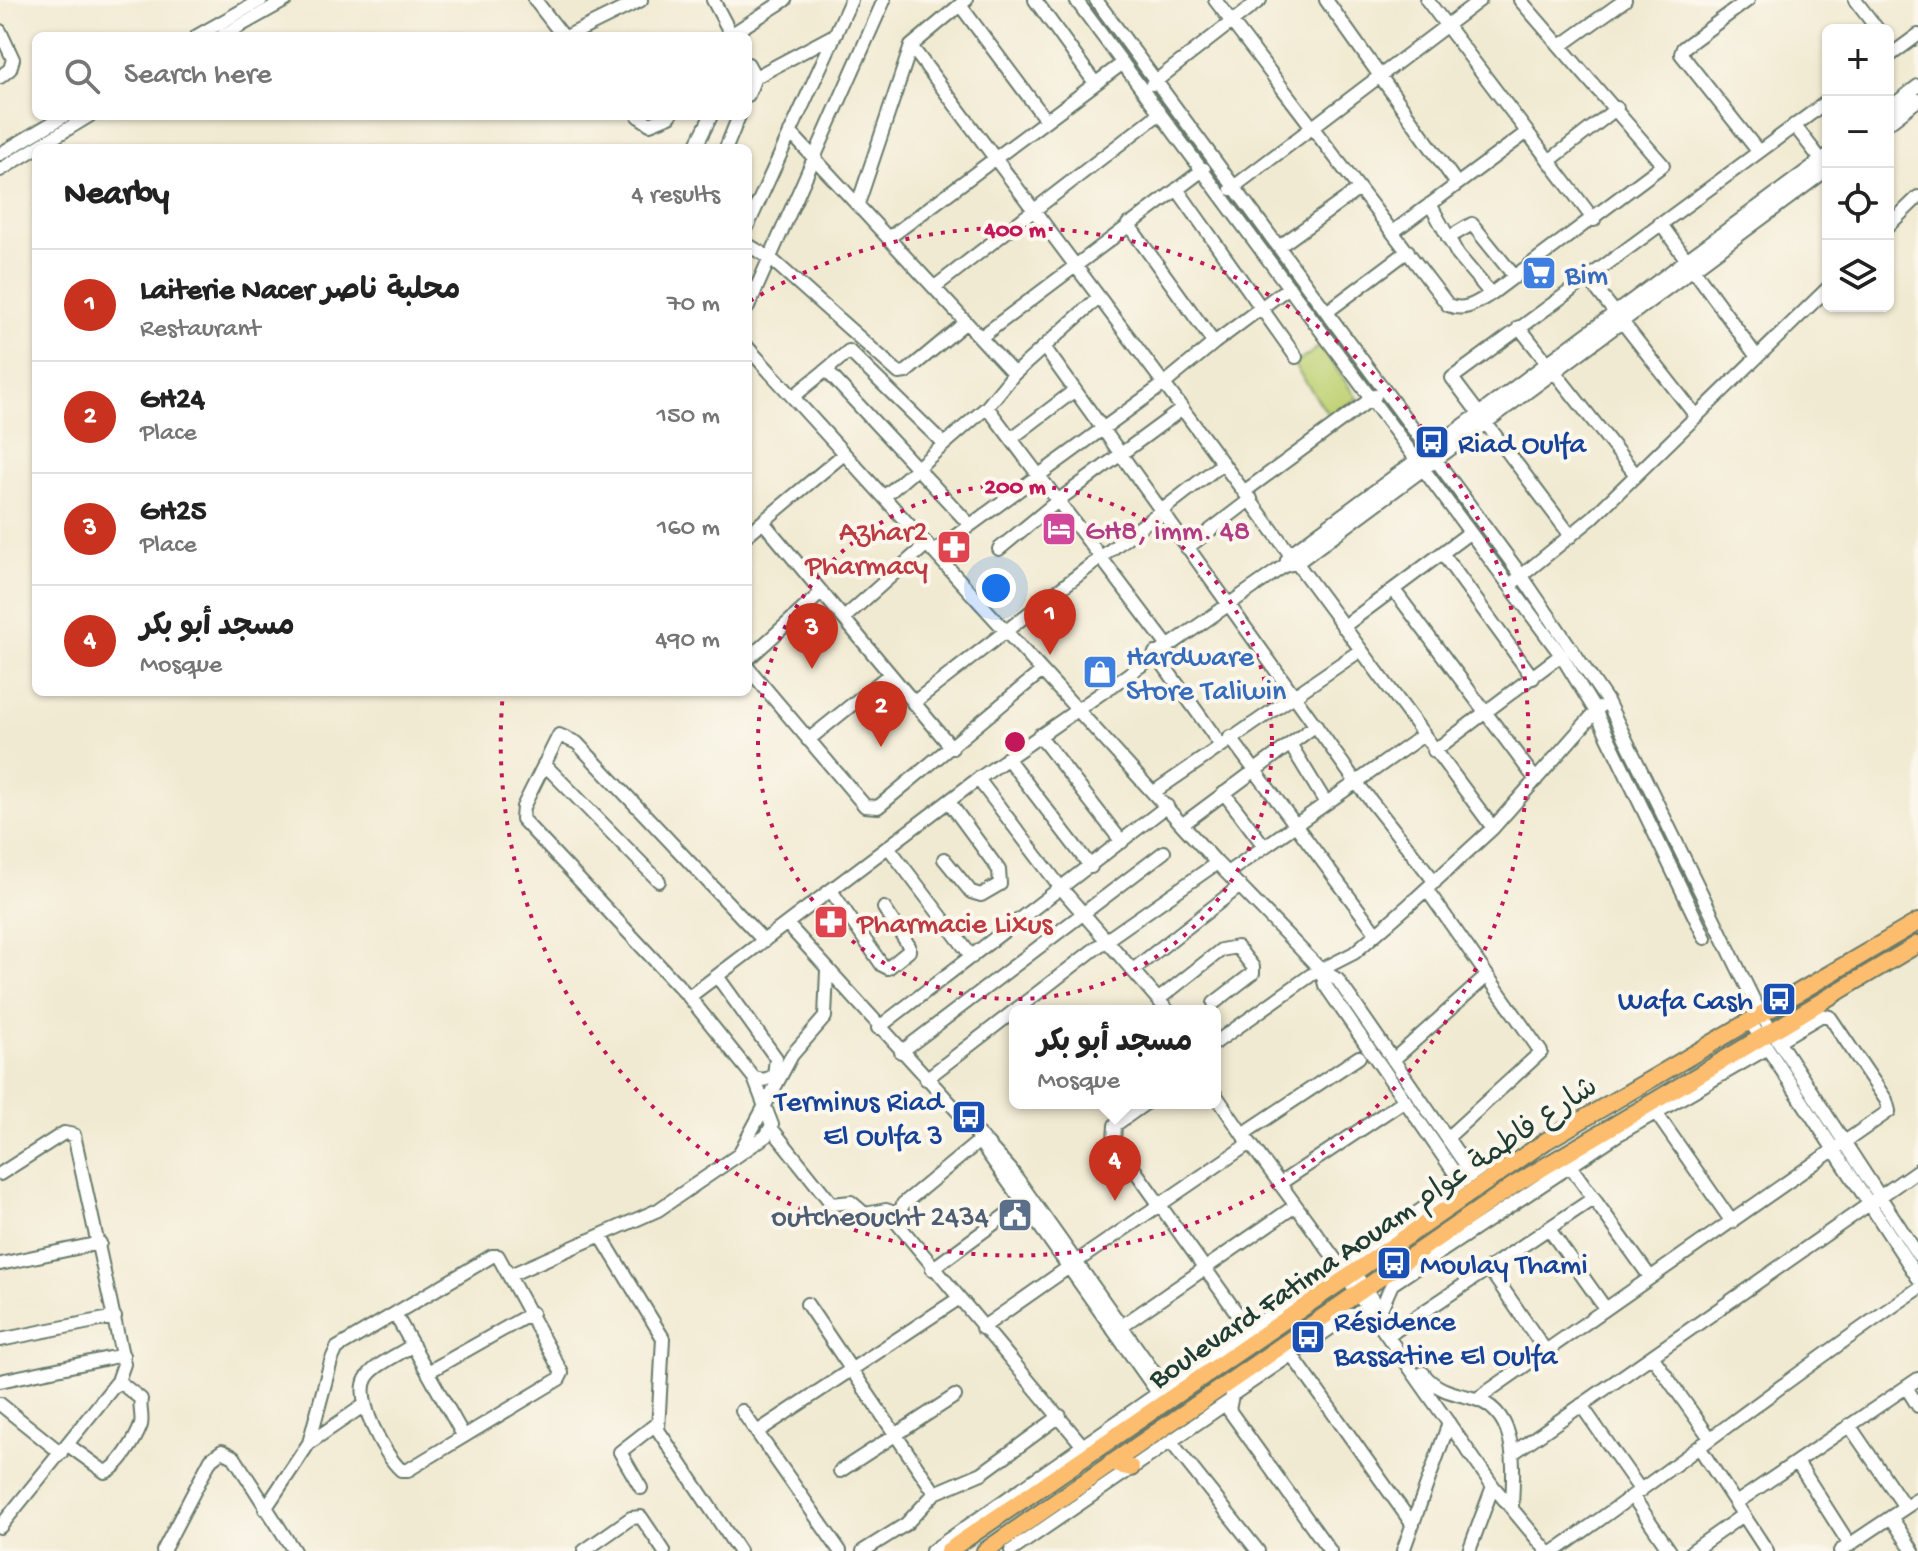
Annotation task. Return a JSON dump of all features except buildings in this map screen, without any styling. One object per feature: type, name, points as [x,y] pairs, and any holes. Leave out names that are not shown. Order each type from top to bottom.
[{"type":"main road","name":"Boulevard Fatima Aouam شارع فاطمة عوام","points":[[948,1551],[1347,1272],[1471,1180],[1918,922]]},
{"type":"main road","name":"Boulevard Fatima Aouam شارع فاطمة عوام","points":[[985,1551],[1111,1463],[1288,1350],[1362,1293],[1554,1160],[1769,1040],[1918,944]]},
{"type":"main road","points":[[1554,1160],[1571,1167]]},
{"type":"main road","points":[[1111,1463],[1131,1468]]},
{"type":"street","points":[[204,32],[261,0]]},
{"type":"street","points":[[229,32],[286,0]]},
{"type":"street","points":[[535,0],[563,32]]},
{"type":"street","points":[[574,32],[641,0]]},
{"type":"street","points":[[713,0],[729,32]]},
{"type":"street","points":[[737,32],[785,0]]},
{"type":"street","points":[[752,216],[851,0]]},
{"type":"street","points":[[752,298],[884,0]]},
{"type":"street","points":[[1035,0],[1095,83]]},
{"type":"street","points":[[1076,0],[1204,169],[1419,468],[1561,655],[1596,712],[1705,938]]},
{"type":"street","points":[[1215,0],[1448,305],[1465,308],[1491,294],[1594,220],[1663,165],[1617,108],[1562,45],[1550,37],[1520,0]]},
{"type":"street","points":[[1144,91],[1260,0]]},
{"type":"street","points":[[1326,0],[1457,184]]},
{"type":"street","points":[[1427,0],[1594,220]]},
{"type":"street","points":[[1222,196],[1480,0]]},
{"type":"street","points":[[1748,0],[1683,48],[1681,54],[1758,151]]},
{"type":"street","points":[[858,204],[911,46],[963,2],[1046,120]]},
{"type":"street","points":[[1089,16],[1101,2],[1328,311],[1431,458],[1521,575],[1607,701],[1677,845],[1754,1016],[1918,1278]]},
{"type":"street","points":[[1562,45],[1619,2]]},
{"type":"street","points":[[1862,2],[1875,24]]},
{"type":"street","points":[[0,31],[13,59],[10,69],[0,77]]},
{"type":"street","points":[[752,79],[836,34]]},
{"type":"street","points":[[1894,48],[1918,35]]},
{"type":"street","points":[[911,46],[1493,828]]},
{"type":"street","points":[[890,237],[1123,63]]},
{"type":"street","points":[[1894,104],[1918,86]]},
{"type":"street","points":[[1894,118],[1918,100]]},
{"type":"street","points":[[1571,536],[1452,378],[1822,105]]},
{"type":"street","points":[[1549,161],[1617,108]]},
{"type":"street","points":[[936,286],[1160,113]]},
{"type":"street","points":[[0,154],[57,120]]},
{"type":"street","points":[[43,144],[82,120]]},
{"type":"street","points":[[697,144],[709,120]]},
{"type":"street","points":[[728,144],[737,120]]},
{"type":"street","points":[[1794,125],[1822,158]]},
{"type":"street","points":[[790,132],[936,286],[1014,374]]},
{"type":"street","points":[[1393,232],[1526,133]]},
{"type":"street","points":[[0,170],[32,151]]},
{"type":"street","points":[[689,997],[978,779],[1419,468],[1822,166]]},
{"type":"street","points":[[981,337],[1204,169]]},
{"type":"street","points":[[1177,189],[1296,357]]},
{"type":"street","points":[[1280,246],[1359,189]]},
{"type":"street","points":[[1894,220],[1918,197]]},
{"type":"street","points":[[1430,204],[1448,238],[1491,294]]},
{"type":"street","points":[[1660,223],[1757,357]]},
{"type":"street","points":[[1128,224],[1214,343]]},
{"type":"street","points":[[1448,238],[1472,224],[1515,277]]},
{"type":"street","points":[[752,247],[770,258],[899,373],[906,372],[966,322]]},
{"type":"street","points":[[1328,311],[1408,251]]},
{"type":"street","points":[[1587,277],[1696,416]]},
{"type":"street","points":[[844,618],[931,548],[970,525],[1041,474],[1289,287]]},
{"type":"street","points":[[1509,585],[1571,536],[1822,294]]},
{"type":"street","points":[[885,496],[987,407],[1014,374],[1098,298]]},
{"type":"street","points":[[1519,327],[1636,475]]},
{"type":"street","points":[[1044,347],[1431,886],[1540,1055],[1447,1138]]},
{"type":"street","points":[[752,352],[1217,863],[1321,970],[1338,980],[1447,1138],[1471,1180]]},
{"type":"street","points":[[794,396],[850,352],[944,444]]},
{"type":"street","points":[[826,370],[970,525]]},
{"type":"street","points":[[1012,438],[1075,390]]},
{"type":"street","points":[[1187,548],[1248,495],[1384,390]]},
{"type":"street","points":[[987,407],[1060,499],[1167,645]]},
{"type":"street","points":[[999,549],[1060,499],[1182,409]]},
{"type":"street","points":[[752,531],[844,454]]},
{"type":"street","points":[[913,703],[1223,463]]},
{"type":"street","points":[[763,522],[952,748]]},
{"type":"street","points":[[1343,627],[1469,533]]},
{"type":"street","points":[[1442,553],[1533,678]]},
{"type":"street","points":[[1394,590],[1536,780]]},
{"type":"street","points":[[752,655],[822,592]]},
{"type":"street","points":[[1154,792],[1225,740],[1361,650]]},
{"type":"street","points":[[1155,653],[1225,740],[1255,770],[1376,933]]},
{"type":"street","points":[[1434,751],[1561,655]]},
{"type":"street","points":[[752,673],[865,806],[871,809],[878,807],[952,748],[1042,671]]},
{"type":"street","points":[[808,740],[890,674]]},
{"type":"street","points":[[1221,1039],[1321,970],[1354,953],[1431,886],[1493,828],[1607,701]]},
{"type":"street","points":[[1183,824],[1316,725]]},
{"type":"street","points":[[764,941],[728,898],[570,737],[559,735],[523,807],[524,822],[689,997],[754,1078],[772,1129],[832,1204],[851,1202],[865,1214],[886,1210],[897,1214]]},
{"type":"street","points":[[1039,735],[1122,842]]},
{"type":"street","points":[[1227,873],[1422,736]]},
{"type":"street","points":[[1290,744],[1326,803]]},
{"type":"street","points":[[1007,758],[1091,867]]},
{"type":"street","points":[[544,764],[659,881]]},
{"type":"street","points":[[978,779],[1061,888],[1164,1005]]},
{"type":"street","points":[[1224,793],[1264,846]]},
{"type":"street","points":[[944,859],[974,893],[981,895],[1000,884],[999,870],[949,802]]},
{"type":"street","points":[[878,1028],[1167,806]]},
{"type":"street","points":[[1664,852],[1677,845]]},
{"type":"street","points":[[889,848],[972,957]]},
{"type":"street","points":[[901,1052],[1164,852]]},
{"type":"street","points":[[1022,1005],[1105,941],[1217,863]]},
{"type":"street","points":[[1134,969],[1240,886]]},
{"type":"street","points":[[832,892],[882,965],[891,967],[909,946],[884,908]]},
{"type":"street","points":[[787,924],[878,1028],[972,1128],[1022,1203],[1123,1325],[1166,1396]]},
{"type":"street","points":[[1159,999],[1221,950],[1237,947],[1253,967],[1253,973],[1214,1003]]},
{"type":"street","points":[[738,1156],[764,1102],[792,1055],[825,1017],[827,970]]},
{"type":"street","points":[[1321,970],[1325,985],[1405,1100],[1471,1180]]},
{"type":"street","points":[[717,976],[776,1058],[774,1076],[764,1080],[754,1078]]},
{"type":"street","points":[[1393,1060],[1487,976]]},
{"type":"street","points":[[926,1079],[1009,1015]]},
{"type":"street","points":[[1477,1399],[1889,1111],[1886,1100],[1828,1015],[1769,1040]]},
{"type":"street","points":[[982,1328],[1159,1208],[1246,1139],[1359,1057]]},
{"type":"street","points":[[1377,1313],[1392,1284],[1726,1065]]},
{"type":"street","points":[[1279,1184],[1405,1100]]},
{"type":"street","points":[[1221,1103],[1377,1313],[1493,1486],[1547,1551]]},
{"type":"street","points":[[1137,1109],[1120,1120],[1113,1134],[1159,1208],[1249,1330]]},
{"type":"street","points":[[1656,1113],[1732,1222]]},
{"type":"street","points":[[510,1275],[658,1210],[772,1129]]},
{"type":"street","points":[[0,1174],[64,1133],[73,1134],[100,1243],[124,1369],[64,1449],[5,1511],[0,1527]]},
{"type":"street","points":[[981,1140],[903,1204],[897,1214],[900,1230],[1083,1446]]},
{"type":"street","points":[[981,1140],[1011,1170],[1073,1265],[1166,1396]]},
{"type":"street","points":[[1471,1180],[1494,1159]]},
{"type":"street","points":[[1571,1167],[1650,1277]]},
{"type":"street","points":[[1513,1453],[1918,1170]]},
{"type":"street","points":[[1395,1331],[1594,1198]]},
{"type":"street","points":[[1873,1202],[1918,1255]]},
{"type":"street","points":[[932,1269],[1022,1203]]},
{"type":"street","points":[[1123,1325],[1295,1206]]},
{"type":"street","points":[[1549,1229],[1605,1308]]},
{"type":"street","points":[[601,1236],[663,1338],[656,1424],[739,1551]]},
{"type":"street","points":[[0,1264],[100,1243]]},
{"type":"street","points":[[265,1509],[309,1443],[333,1353],[492,1256],[498,1256],[510,1275],[562,1369],[562,1376],[408,1470],[401,1470],[363,1406],[368,1376],[413,1345]]},
{"type":"street","points":[[1490,1270],[1545,1350]]},
{"type":"street","points":[[932,1551],[1083,1446],[1166,1396],[1249,1330],[1347,1272]]},
{"type":"street","points":[[1555,1551],[1637,1494],[1751,1405],[1918,1289]]},
{"type":"street","points":[[757,1432],[958,1299]]},
{"type":"street","points":[[807,1304],[935,1493]]},
{"type":"street","points":[[428,1372],[532,1313]]},
{"type":"street","points":[[1011,1551],[1228,1402],[1232,1395],[1288,1350],[1354,1313],[1377,1313],[1395,1331],[1432,1383],[1477,1399],[1500,1418],[1511,1439],[1513,1453],[1512,1508]]},
{"type":"street","points":[[395,1314],[463,1435]]},
{"type":"street","points":[[0,1340],[115,1317]]},
{"type":"street","points":[[1288,1350],[1413,1525]]},
{"type":"street","points":[[0,1381],[123,1355]]},
{"type":"street","points":[[1652,1356],[1710,1438]]},
{"type":"street","points":[[1736,1503],[1918,1379]]},
{"type":"street","points":[[0,1404],[64,1449],[101,1470],[114,1469],[140,1427],[142,1417],[141,1399],[118,1381]]},
{"type":"street","points":[[1906,1387],[1918,1406]]},
{"type":"street","points":[[840,1471],[955,1396]]},
{"type":"street","points":[[1228,1402],[1229,1410],[1330,1551]]},
{"type":"street","points":[[1581,1405],[1670,1551]]},
{"type":"street","points":[[309,1443],[363,1406]]},
{"type":"street","points":[[742,1411],[840,1551]]},
{"type":"street","points":[[863,1551],[906,1524],[935,1493],[982,1473],[1060,1416]]},
{"type":"street","points":[[1403,1551],[1449,1423]]},
{"type":"street","points":[[641,1488],[620,1452],[656,1424]]},
{"type":"street","points":[[1849,1425],[1905,1507]]},
{"type":"street","points":[[1171,1442],[1258,1551]]},
{"type":"street","points":[[1699,1447],[1767,1551]]},
{"type":"street","points":[[163,1551],[211,1459],[219,1452],[234,1457],[294,1551]]},
{"type":"street","points":[[1797,1462],[1845,1548],[1918,1499]]},
{"type":"street","points":[[1469,1551],[1493,1486]]},
{"type":"street","points":[[1692,1551],[1743,1515]]},
{"type":"street","points":[[584,1551],[631,1518],[641,1517],[664,1551]]},
{"type":"street","points":[[1891,1517],[1913,1551]]},
{"type":"green space","points":[[1320,346],[1357,398],[1330,417],[1294,365]]},
{"type":"place","name":"Bim","points":[[1539,273]]},
{"type":"place","name":"Riad Oulfa","points":[[1432,442]]},
{"type":"place","name":"GH8, imm. 48","points":[[1059,529]]},
{"type":"place","name":"Azhar2 Pharmacy","points":[[954,547]]},
{"type":"place","name":"Laiterie Nacer محلبة ناصر","points":[[1050,655]]},
{"type":"place","name":"GH25","points":[[812,669]]},
{"type":"place","name":"Hardware Store Taliwin","points":[[1100,672]]},
{"type":"place","name":"GH24","points":[[881,747]]},
{"type":"place","name":"Pharmacie Lixus","points":[[831,922]]},
{"type":"place","name":"Wafa Cash","points":[[1779,999]]},
{"type":"place","name":"Terminus Riad El Oulfa 3","points":[[969,1117]]},
{"type":"place","name":"مسجد أبو بكر","points":[[1115,1201]]},
{"type":"place","name":"outcheoucht 2434","points":[[1015,1215]]},
{"type":"place","name":"Moulay Thami","points":[[1394,1263]]},
{"type":"place","name":"Résidence Bassatine El Oulfa","points":[[1308,1337]]}]
